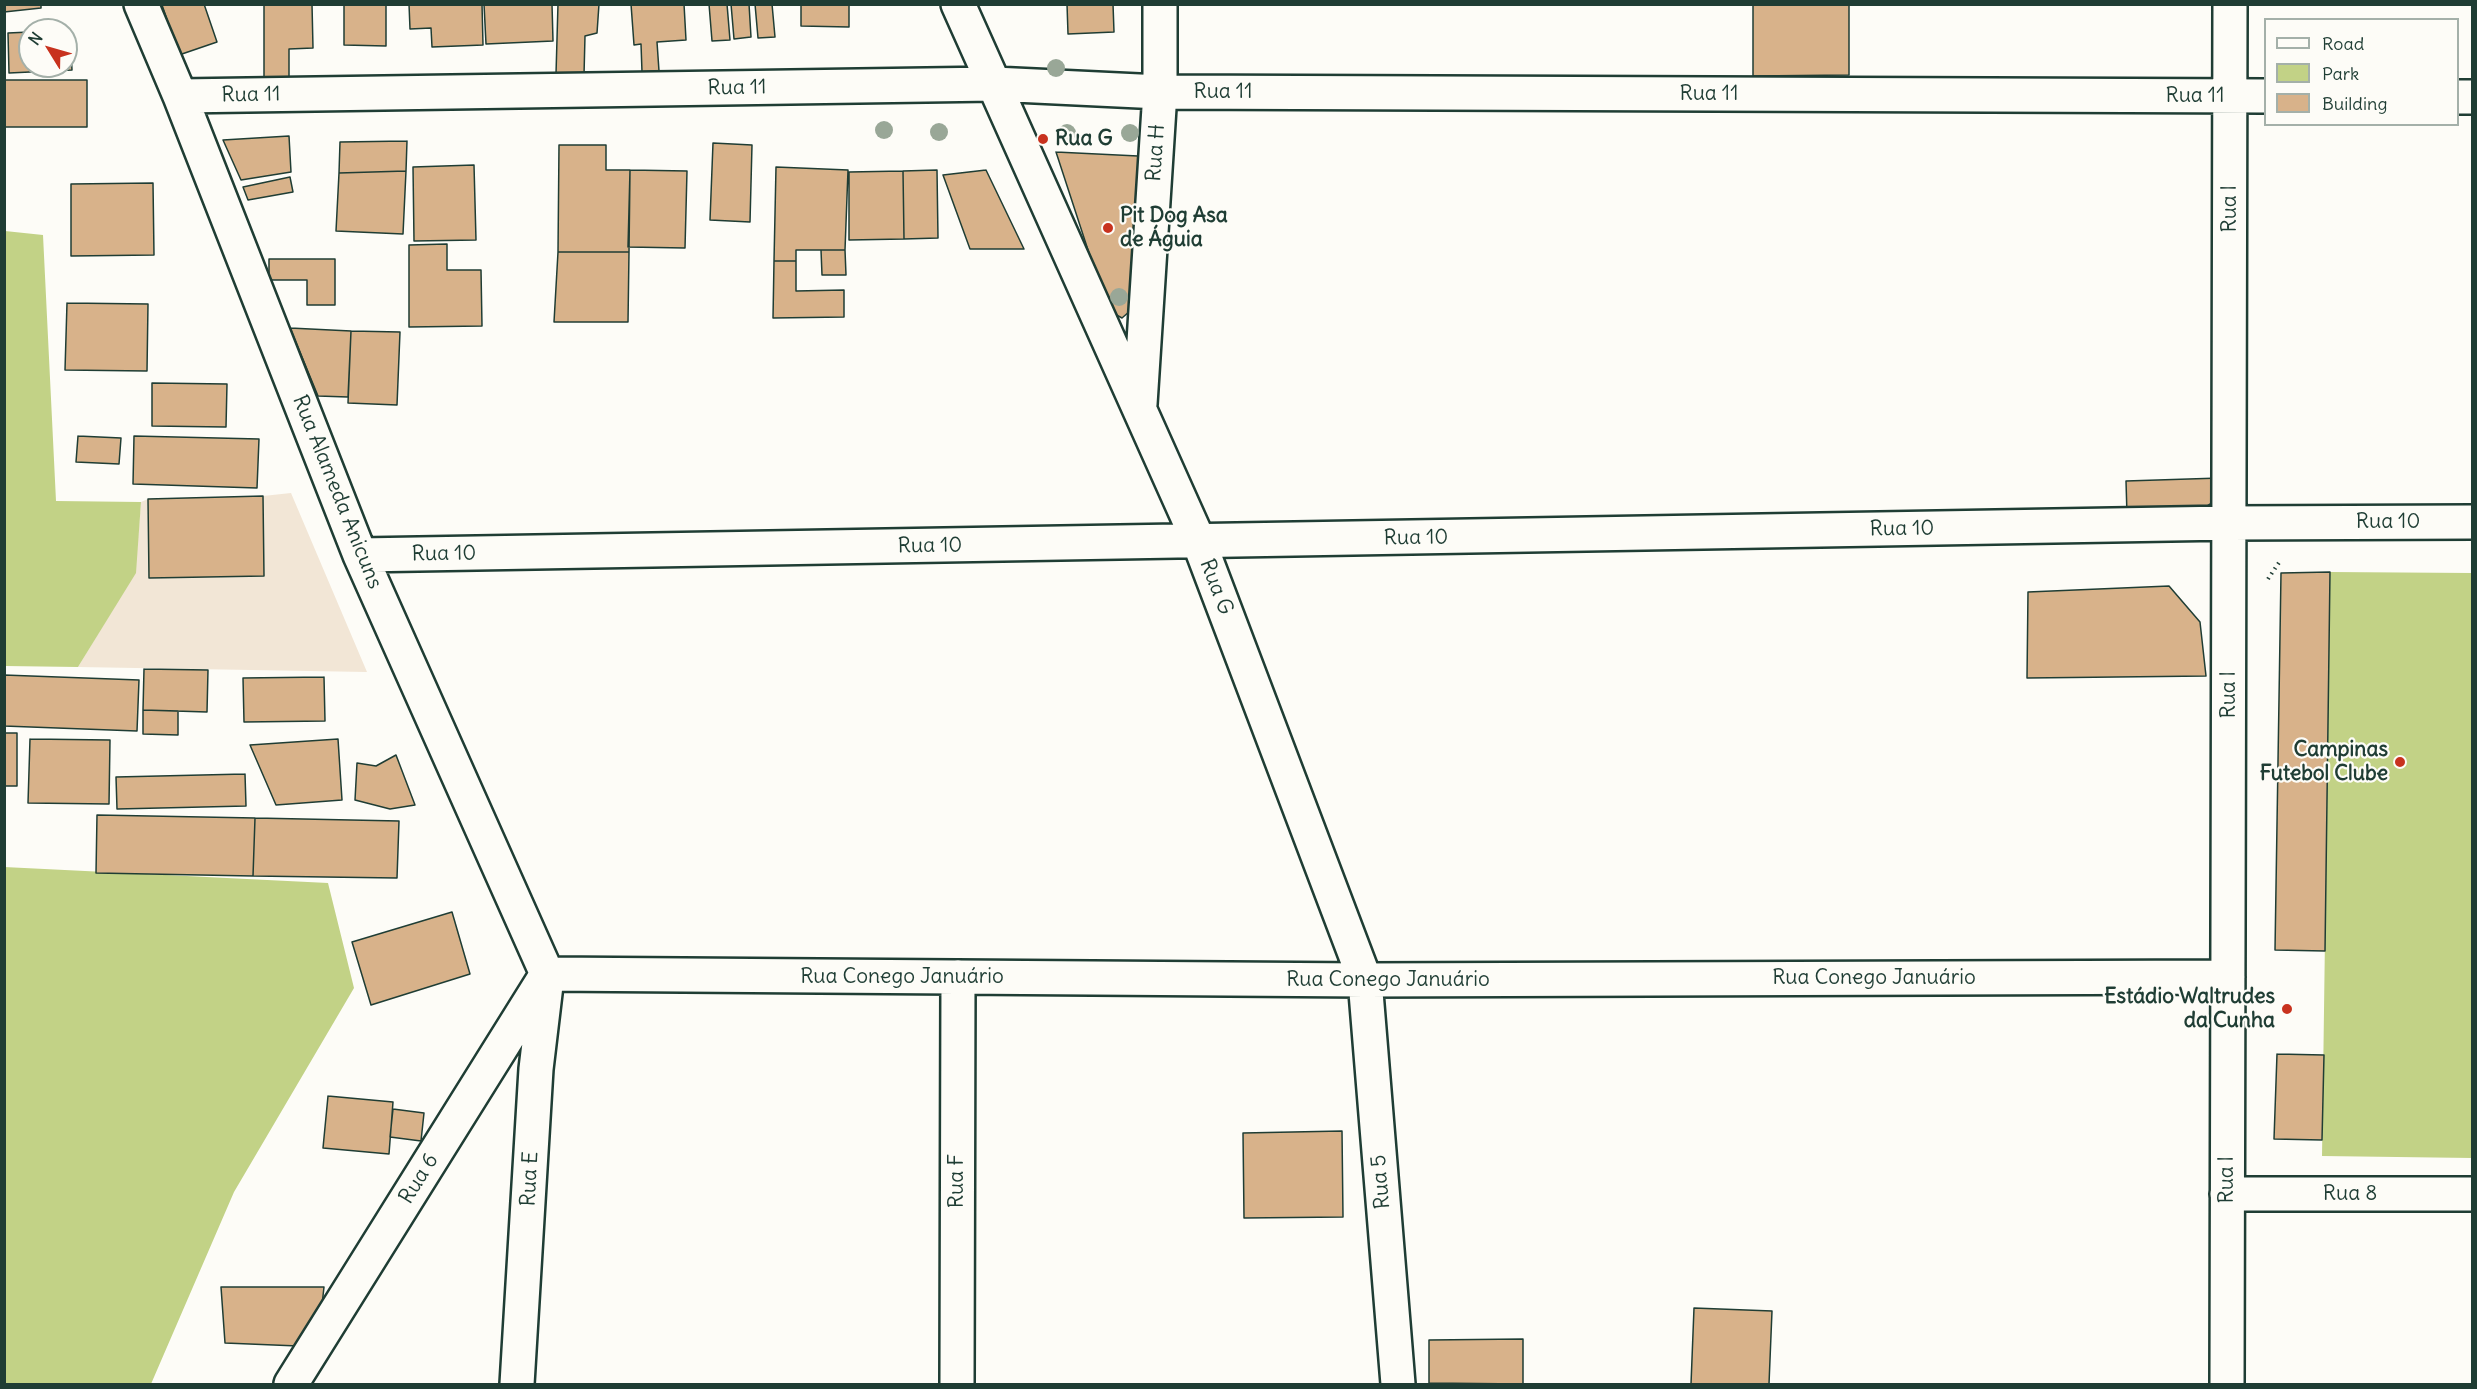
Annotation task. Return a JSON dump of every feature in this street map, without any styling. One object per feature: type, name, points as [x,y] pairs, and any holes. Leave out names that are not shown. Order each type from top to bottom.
[{"type":"street","name":"Rua Alameda Anicuns","points":[[141,4],[180,96],[360,555],[547,974]]},
{"type":"street","name":"Rua G","points":[[958,4],[1199,542],[1365,980]]},
{"type":"street","name":"Rua H","points":[[1139,409],[1160,92],[1160,4]]},
{"type":"street","name":"Rua l","points":[[2227,1384],[2230,4]]},
{"type":"street","name":"Rua 11","points":[[180,96],[994,84],[1160,92],[2264,96]]},
{"type":"street","name":"Rua 10","points":[[360,555],[2229,523],[2472,522]]},
{"type":"street","name":"Rua Conego Januário","points":[[547,974],[1365,980],[2228,977]]},
{"type":"street","name":"Rua 6","points":[[291,1384],[547,974]]},
{"type":"street","name":"Rua E","points":[[518,1384],[536,1069],[547,974]]},
{"type":"street","name":"Rua F","points":[[957,977],[957,1384]]},
{"type":"street","name":"Rua 5","points":[[1365,980],[1398,1384]]},
{"type":"street","name":"Rua 8","points":[[2227,1194],[2472,1194]]},
{"type":"path","points":[[2268,588],[2268,576],[2279,561],[2291,561]]},
{"type":"shaded area","points":[[291,493],[367,672],[78,667],[135,573],[141,502],[148,499],[263,496]]},
{"type":"green space","points":[[5,231],[43,235],[56,501],[141,502],[136,573],[78,667],[5,666]]},
{"type":"green space","name":"Campinas Futebol Clube","points":[[2330,572],[2472,573],[2472,1158],[2322,1156]]},
{"type":"green space","points":[[4,867],[328,883],[354,988],[234,1192],[151,1384],[5,1384]]},
{"type":"building","points":[[4,4],[41,4],[41,8],[4,12]]},
{"type":"building","points":[[204,4],[217,42],[179,55],[162,5]]},
{"type":"building","points":[[264,4],[312,4],[313,48],[289,49],[289,77],[264,77]]},
{"type":"building","points":[[344,4],[386,4],[386,46],[344,45]]},
{"type":"building","points":[[409,4],[482,4],[483,45],[432,47],[431,28],[410,29]]},
{"type":"building","points":[[484,4],[552,4],[553,41],[486,44]]},
{"type":"building","points":[[558,4],[599,4],[597,33],[585,36],[584,75],[556,74]]},
{"type":"building","points":[[631,4],[684,4],[686,40],[657,42],[659,71],[642,72],[641,44],[634,45]]},
{"type":"building","points":[[709,4],[727,4],[730,40],[712,41]]},
{"type":"building","points":[[731,4],[749,4],[751,37],[734,39]]},
{"type":"building","points":[[755,4],[772,4],[775,37],[758,38]]},
{"type":"building","points":[[801,4],[849,4],[849,27],[801,26]]},
{"type":"building","points":[[1067,4],[1113,4],[1114,32],[1068,34]]},
{"type":"building","points":[[1753,4],[1849,4],[1849,75],[1753,76]]},
{"type":"building","points":[[8,33],[18,33],[18,73],[9,73]]},
{"type":"building","points":[[4,80],[87,80],[87,127],[4,127]]},
{"type":"building","points":[[289,136],[291,172],[241,180],[223,140]]},
{"type":"building","points":[[407,141],[406,171],[339,173],[340,142]]},
{"type":"building","points":[[713,143],[752,145],[750,222],[710,220]]},
{"type":"building","points":[[559,145],[606,145],[606,170],[630,170],[629,252],[558,252]]},
{"type":"building","name":"Pit Dog Asa de Águia","points":[[1056,152],[1138,156],[1134,301],[1130,311],[1122,318],[1111,312],[1104,299]]},
{"type":"building","points":[[474,165],[476,240],[414,241],[413,167]]},
{"type":"building","points":[[776,167],[848,170],[845,250],[796,250],[796,261],[774,261]]},
{"type":"building","points":[[630,170],[687,171],[685,248],[628,247]]},
{"type":"building","points":[[937,170],[938,238],[904,239],[903,171]]},
{"type":"building","points":[[986,170],[1024,249],[970,249],[943,175]]},
{"type":"building","points":[[406,171],[403,234],[336,231],[339,173]]},
{"type":"building","points":[[903,171],[904,239],[849,240],[849,172]]},
{"type":"building","points":[[290,177],[293,192],[248,200],[243,187]]},
{"type":"building","points":[[153,183],[154,255],[71,256],[71,184]]},
{"type":"building","points":[[447,244],[447,270],[481,270],[482,326],[409,327],[409,245]]},
{"type":"building","points":[[821,250],[845,250],[846,275],[822,275]]},
{"type":"building","points":[[558,252],[629,252],[628,322],[554,322]]},
{"type":"building","points":[[269,259],[335,259],[335,305],[307,305],[307,280],[269,280]]},
{"type":"building","points":[[774,261],[796,261],[796,291],[844,290],[844,317],[773,318]]},
{"type":"building","points":[[67,303],[148,304],[147,371],[65,370]]},
{"type":"building","points":[[290,328],[351,331],[348,397],[318,396]]},
{"type":"building","points":[[351,331],[400,332],[397,405],[348,403]]},
{"type":"building","points":[[152,383],[227,384],[226,427],[152,426]]},
{"type":"building","points":[[78,436],[121,438],[119,464],[76,462]]},
{"type":"building","points":[[134,436],[259,439],[257,488],[133,484]]},
{"type":"building","points":[[2220,478],[2221,497],[2198,512],[2127,515],[2126,481]]},
{"type":"building","points":[[263,496],[264,576],[149,578],[148,499]]},
{"type":"building","points":[[2330,572],[2325,951],[2275,950],[2281,573]]},
{"type":"building","points":[[2169,586],[2200,622],[2206,676],[2027,678],[2028,592]]},
{"type":"building","points":[[144,669],[208,670],[207,712],[143,710]]},
{"type":"building","points":[[4,675],[139,680],[137,731],[4,726]]},
{"type":"building","points":[[324,677],[325,721],[244,722],[243,678]]},
{"type":"building","points":[[143,710],[178,711],[178,735],[143,734]]},
{"type":"building","points":[[4,733],[17,733],[17,786],[4,786]]},
{"type":"building","points":[[30,739],[110,740],[109,804],[28,803]]},
{"type":"building","points":[[338,739],[342,800],[276,805],[250,745]]},
{"type":"building","points":[[396,755],[415,805],[390,809],[355,800],[357,763],[376,766]]},
{"type":"building","points":[[245,774],[246,806],[117,809],[116,777]]},
{"type":"building","points":[[97,815],[255,818],[253,876],[96,873]]},
{"type":"building","points":[[255,818],[399,821],[397,878],[253,876]]},
{"type":"building","points":[[452,912],[470,974],[371,1005],[352,942]]},
{"type":"building","points":[[2277,1054],[2324,1055],[2322,1140],[2274,1139]]},
{"type":"building","points":[[328,1096],[393,1102],[389,1154],[323,1148]]},
{"type":"building","points":[[393,1109],[424,1113],[421,1141],[390,1137]]},
{"type":"building","points":[[1342,1131],[1343,1217],[1244,1218],[1243,1133]]},
{"type":"building","points":[[221,1287],[324,1287],[322,1305],[298,1346],[225,1343]]},
{"type":"building","points":[[1694,1308],[1772,1311],[1769,1384],[1691,1384]]},
{"type":"building","points":[[1523,1339],[1523,1384],[1429,1383],[1429,1340]]},
{"type":"place","name":"Rua G","points":[[1043,139]]},
{"type":"place","name":"Pit Dog Asa de Águia","points":[[1108,228]]},
{"type":"place","name":"Campinas Futebol Clube","points":[[2400,762]]},
{"type":"place","name":"Estádio Waltrudes da Cunha","points":[[2287,1009]]}]
